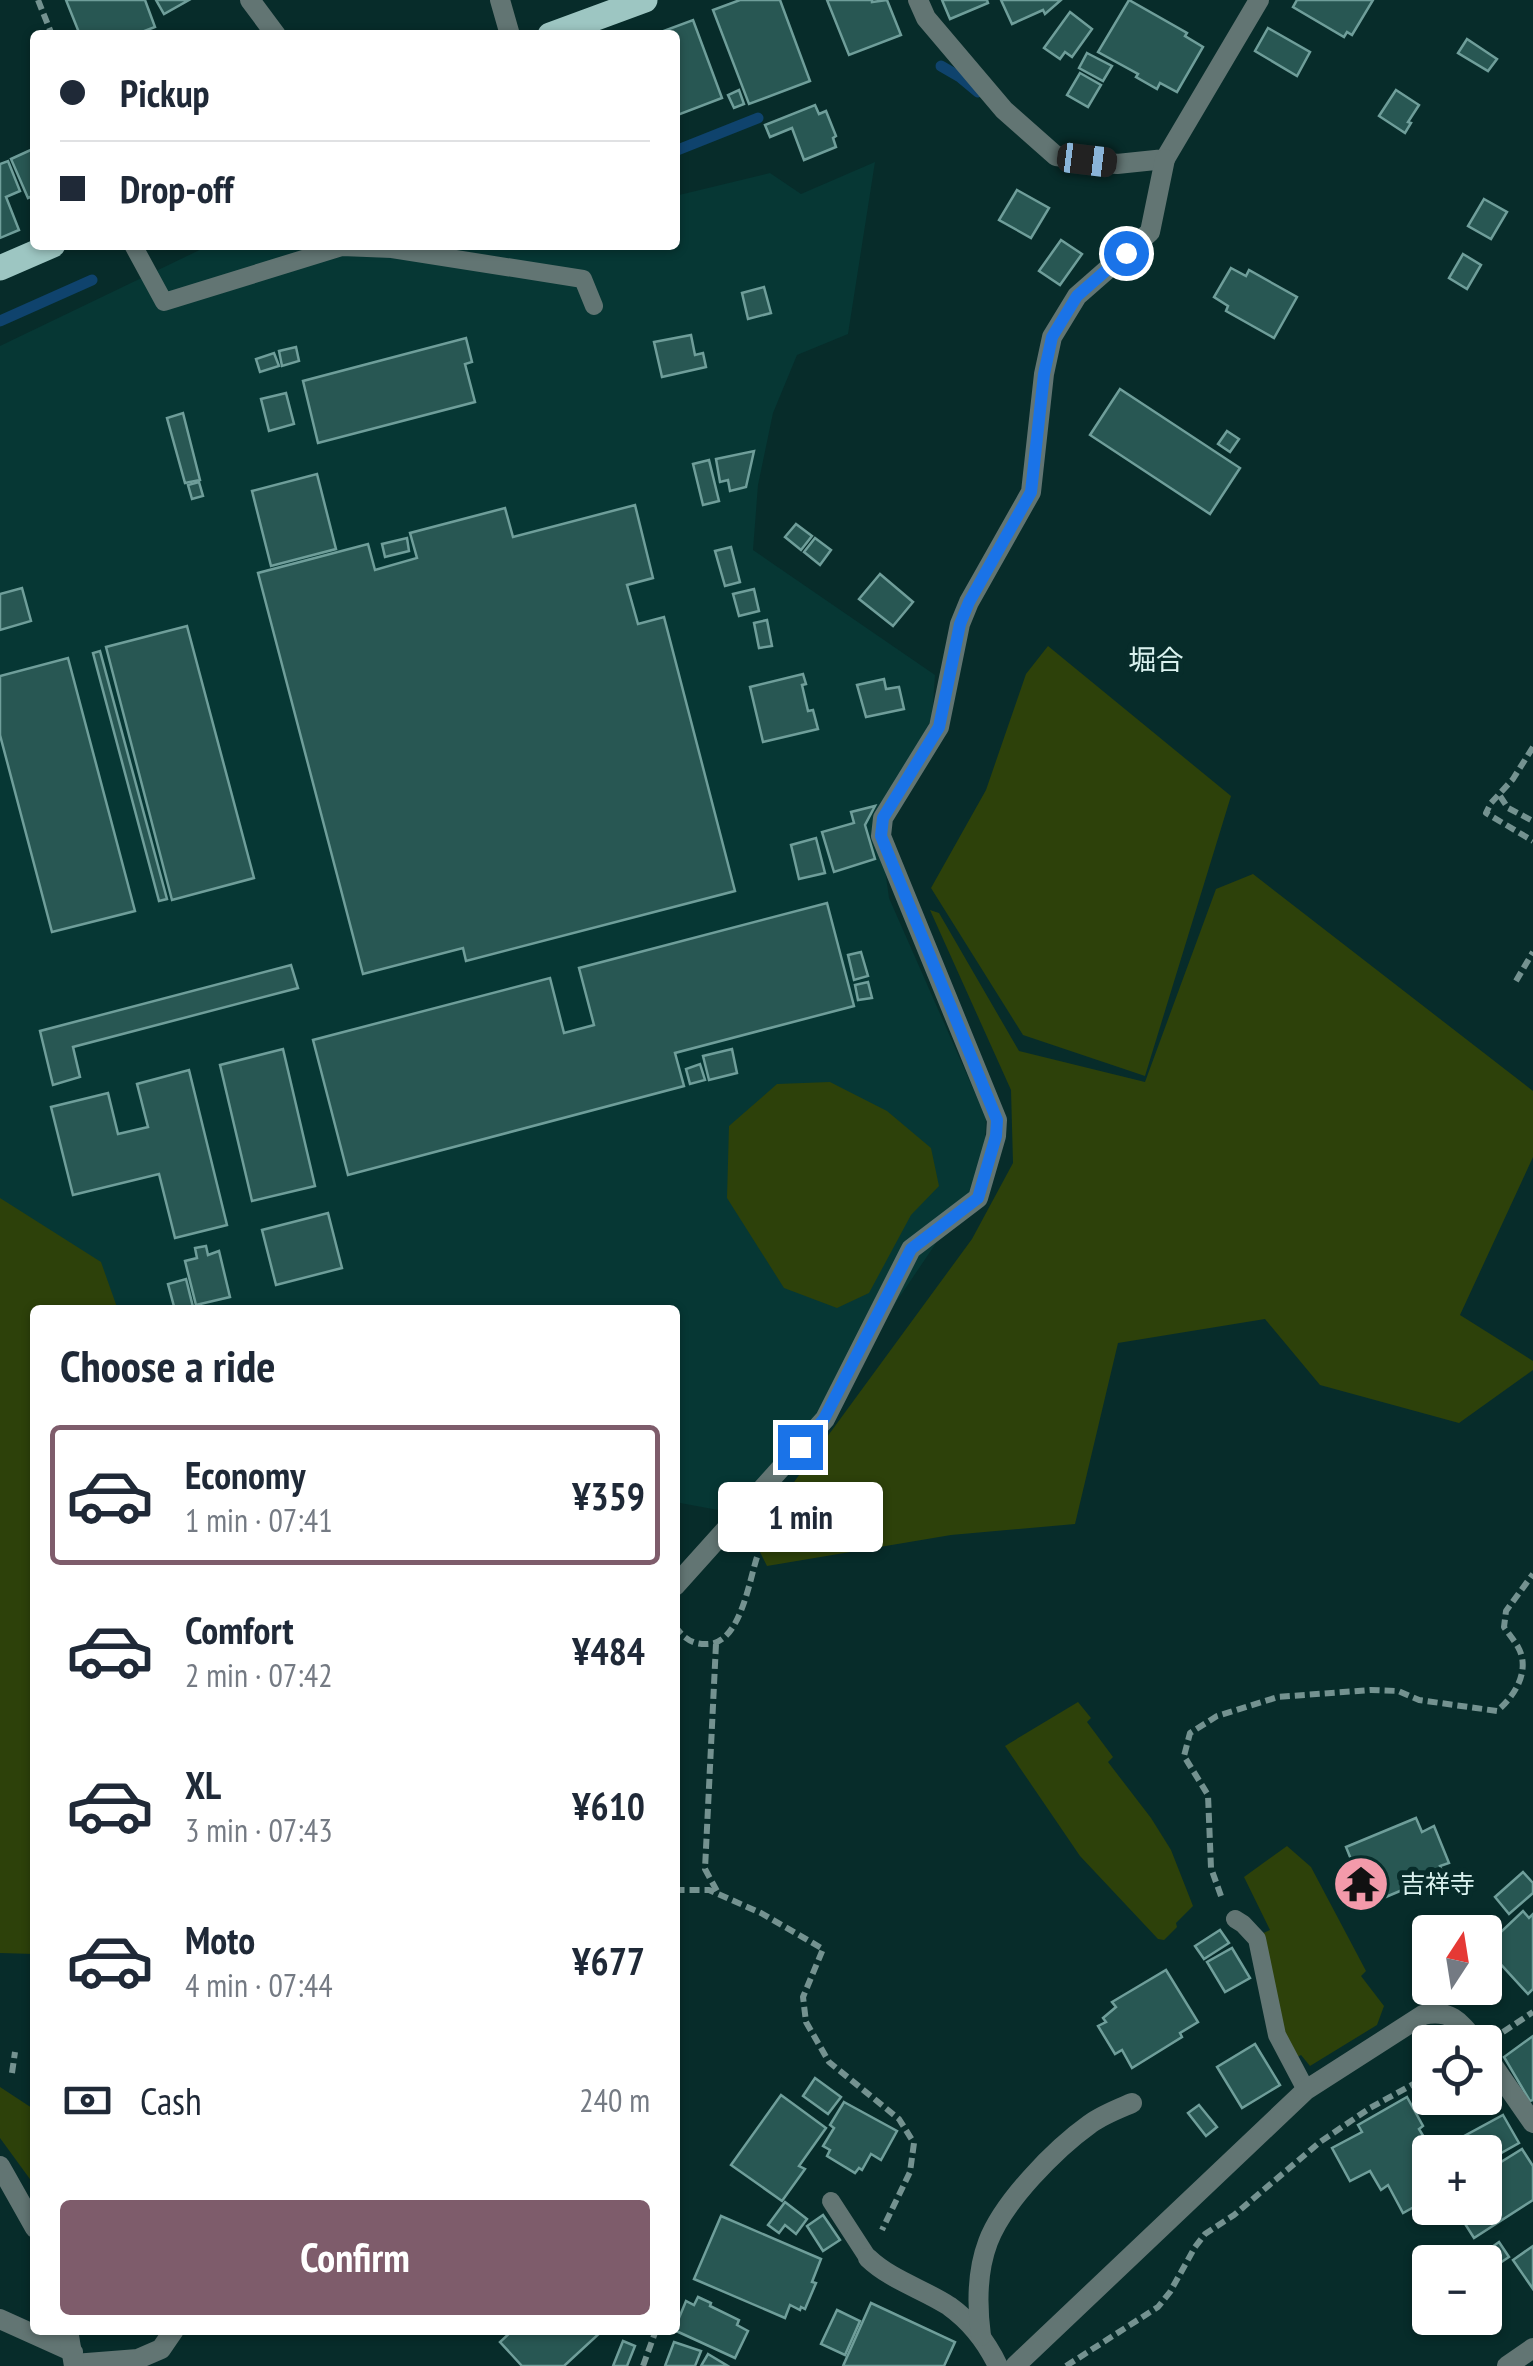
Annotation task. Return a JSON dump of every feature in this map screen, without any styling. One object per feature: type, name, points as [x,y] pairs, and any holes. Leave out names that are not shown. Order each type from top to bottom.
[{"type":"main road","points":[[564,30],[645,0]]},
{"type":"main road","points":[[0,268],[41,250]]},
{"type":"street","points":[[250,0],[272,30]]},
{"type":"street","points":[[500,0],[509,30]]},
{"type":"street","points":[[918,0],[926,18],[1004,110],[1056,156],[1118,164],[1164,158]]},
{"type":"street","points":[[680,1580],[824,1419],[911,1249],[978,1198],[997,1120],[881,836],[883,818],[939,727],[960,624],[1031,492],[1052,337],[1077,296],[1150,232],[1164,158],[1258,0]]},
{"type":"street","points":[[1015,2366],[1306,2090],[1422,2015],[1434,2012],[1458,2019],[1463,2025]]},
{"type":"street","points":[[1502,2078],[1533,2123]]},
{"type":"street","points":[[980,2336],[981,2271],[987,2244],[1000,2218],[1046,2161],[1092,2121],[1132,2103]]},
{"type":"street","points":[[0,2166],[30,2219]]},
{"type":"street","points":[[868,2258],[888,2274],[950,2307],[980,2336],[998,2366]]},
{"type":"street","points":[[0,2319],[74,2361],[138,2359],[160,2349],[170,2335]]},
{"type":"street","points":[[69,2335],[74,2361]]},
{"type":"street","points":[[1507,2366],[1533,2348]]},
{"type":"lane","points":[[136,250],[164,302],[335,250]]},
{"type":"lane","points":[[398,250],[583,279],[594,306]]},
{"type":"lane","points":[[1235,1918],[1257,1939],[1277,2035],[1306,2090]]},
{"type":"lane","points":[[831,2202],[868,2258]]},
{"type":"path","points":[[38,0],[50,30]]},
{"type":"path","points":[[1533,747],[1486,813],[1533,841]]},
{"type":"path","points":[[1500,796],[1508,808],[1533,821]]},
{"type":"path","points":[[1516,981],[1533,952]]},
{"type":"path","points":[[680,1634],[698,1644],[716,1644],[733,1630],[757,1556]]},
{"type":"path","points":[[1235,1918],[1220,1894],[1212,1868],[1208,1795],[1184,1756],[1190,1734],[1216,1716],[1278,1696],[1398,1691],[1418,1700],[1497,1711],[1512,1699],[1523,1662],[1520,1649],[1504,1627],[1506,1611],[1533,1574]]},
{"type":"path","points":[[716,1644],[706,1869],[718,1894]]},
{"type":"path","points":[[680,1890],[709,1890],[761,1913],[824,1949],[803,1997],[806,2022],[830,2062],[900,2120],[914,2143],[910,2172],[868,2258]]},
{"type":"path","points":[[1502,2032],[1533,2012]]},
{"type":"path","points":[[12,2073],[15,2052]]},
{"type":"path","points":[[1066,2366],[1158,2307],[1205,2234],[1234,2215],[1320,2142],[1412,2084]]},
{"type":"path","points":[[644,2366],[654,2335]]},
{"type":"shaded area","points":[[875,162],[848,334],[797,355],[773,413],[758,485],[753,550],[935,675],[932,718],[878,818],[889,898],[986,1118],[984,1162],[966,1199],[799,1445],[734,1513],[680,1503],[680,1305],[30,1307],[0,1292],[0,346],[200,250],[680,250],[680,195],[770,173],[801,194]]},
{"type":"green space","points":[[1048,646],[1231,796],[1145,1076],[1023,1035],[931,888],[986,790],[1026,674]]},
{"type":"green space","points":[[1253,874],[1533,1091],[1533,1157],[1460,1315],[1533,1361],[1533,1370],[1459,1423],[1320,1385],[1265,1319],[1118,1343],[1075,1524],[951,1535],[767,1566],[753,1538],[972,1239],[1013,1163],[1011,1090],[930,910],[939,913],[1019,1051],[1145,1082],[1216,889]]},
{"type":"green space","points":[[830,1082],[887,1111],[931,1148],[939,1186],[911,1215],[869,1293],[837,1308],[784,1288],[727,1198],[729,1126],[777,1084]]},
{"type":"green space","points":[[0,1198],[101,1262],[116,1305],[30,1305],[30,1954],[0,1953]]},
{"type":"green space","points":[[1078,1702],[1091,1718],[1087,1722],[1113,1757],[1108,1762],[1171,1850],[1193,1906],[1164,1940],[1158,1939],[1080,1856],[1005,1746]]},
{"type":"green space","points":[[1287,1846],[1311,1867],[1366,1971],[1361,1976],[1384,2006],[1377,2025],[1310,2066],[1301,2055],[1293,2059],[1281,2040],[1259,1935],[1270,1930],[1244,1877]]},
{"type":"green space","points":[[0,2087],[30,2107],[30,2179],[0,2138]]},
{"type":"building","points":[[66,0],[145,0],[155,27],[147,30],[78,30]]},
{"type":"building","points":[[156,0],[189,0],[164,14]]},
{"type":"building","points":[[740,0],[780,0],[810,81],[749,104],[713,10]]},
{"type":"building","points":[[827,0],[887,0],[901,35],[849,55]]},
{"type":"building","points":[[942,0],[987,0],[988,3],[950,19]]},
{"type":"building","points":[[1001,0],[1061,0],[1045,14],[1043,10],[1012,24]]},
{"type":"building","points":[[1129,0],[1187,33],[1185,36],[1203,47],[1177,92],[1160,83],[1157,89],[1098,52]]},
{"type":"building","points":[[1297,0],[1373,0],[1352,35],[1347,32],[1344,37],[1293,7]]},
{"type":"building","points":[[1070,12],[1092,29],[1072,57],[1065,52],[1060,59],[1044,48]]},
{"type":"building","points":[[693,20],[722,98],[680,114],[680,30],[666,30]]},
{"type":"building","points":[[1268,28],[1310,52],[1297,76],[1255,51]]},
{"type":"building","points":[[1467,39],[1497,59],[1488,71],[1458,53]]},
{"type":"building","points":[[1087,53],[1112,66],[1103,81],[1079,68]]},
{"type":"building","points":[[1080,73],[1101,85],[1088,107],[1067,95]]},
{"type":"building","points":[[739,90],[744,104],[734,108],[728,95]]},
{"type":"building","points":[[1396,90],[1419,105],[1405,133],[1379,116]]},
{"type":"building","points":[[815,105],[819,114],[826,111],[836,147],[804,160],[792,128],[770,137],[765,125]]},
{"type":"building","points":[[30,150],[30,197],[28,198],[11,159]]},
{"type":"building","points":[[8,161],[20,191],[6,197],[19,230],[0,238],[0,164]]},
{"type":"building","points":[[1017,190],[1049,208],[1031,238],[999,220]]},
{"type":"building","points":[[1484,199],[1507,212],[1491,239],[1468,226]]},
{"type":"building","points":[[1061,240],[1082,254],[1060,285],[1039,271]]},
{"type":"building","points":[[1463,254],[1481,265],[1467,289],[1449,278]]},
{"type":"building","points":[[1231,268],[1246,276],[1249,270],[1297,297],[1274,338],[1226,311],[1228,306],[1214,297]]},
{"type":"building","points":[[764,287],[771,313],[748,319],[742,293]]},
{"type":"building","points":[[691,335],[695,355],[703,353],[706,367],[662,377],[654,342]]},
{"type":"building","points":[[466,338],[472,362],[465,364],[475,402],[318,443],[303,381]]},
{"type":"building","points":[[296,347],[299,361],[282,366],[279,351]]},
{"type":"building","points":[[274,353],[279,366],[260,372],[256,359]]},
{"type":"building","points":[[1120,389],[1240,468],[1210,514],[1090,435]]},
{"type":"building","points":[[286,393],[294,424],[269,431],[261,399]]},
{"type":"building","points":[[183,413],[200,480],[185,483],[167,418]]},
{"type":"building","points":[[1227,431],[1239,439],[1230,452],[1218,444]]},
{"type":"building","points":[[754,451],[746,487],[730,491],[728,480],[720,482],[716,459]]},
{"type":"building","points":[[709,460],[719,501],[703,505],[693,464]]},
{"type":"building","points":[[317,474],[336,549],[271,566],[252,491]]},
{"type":"building","points":[[199,482],[203,496],[192,499],[188,485]]},
{"type":"building","points":[[635,505],[653,578],[627,585],[638,624],[664,617],[735,891],[466,961],[463,948],[363,974],[258,573],[368,544],[375,570],[417,558],[410,533],[505,508],[513,537]]},
{"type":"building","points":[[796,524],[812,536],[801,550],[785,537]]},
{"type":"building","points":[[407,538],[409,551],[385,557],[382,544]]},
{"type":"building","points":[[815,538],[831,550],[820,565],[804,552]]},
{"type":"building","points":[[731,547],[740,582],[725,586],[715,551]]},
{"type":"building","points":[[880,574],[913,602],[893,626],[859,599]]},
{"type":"building","points":[[22,588],[31,621],[0,630],[0,594]]},
{"type":"building","points":[[754,589],[759,611],[739,616],[733,594]]},
{"type":"building","points":[[767,620],[772,646],[759,648],[754,623]]},
{"type":"building","points":[[187,626],[254,878],[172,900],[106,647]]},
{"type":"building","points":[[100,651],[167,899],[159,901],[93,653]]},
{"type":"building","points":[[68,658],[135,911],[52,932],[0,735],[0,676]]},
{"type":"building","points":[[803,674],[808,711],[813,710],[818,729],[763,742],[750,687]]},
{"type":"building","points":[[884,679],[886,689],[899,687],[904,709],[866,717],[857,685]]},
{"type":"building","points":[[875,806],[865,825],[875,859],[834,872],[822,832],[854,823],[851,812]]},
{"type":"building","points":[[816,838],[825,873],[799,879],[791,845]]},
{"type":"building","points":[[827,903],[854,1006],[675,1053],[684,1086],[348,1175],[313,1040],[550,978],[564,1033],[594,1025],[579,968]]},
{"type":"building","points":[[861,952],[868,976],[854,980],[848,955]]},
{"type":"building","points":[[291,965],[298,988],[73,1047],[80,1077],[53,1085],[40,1031]]},
{"type":"building","points":[[868,982],[872,998],[858,1000],[855,985]]},
{"type":"building","points":[[283,1049],[315,1186],[252,1201],[220,1065]]},
{"type":"building","points":[[732,1049],[737,1073],[709,1080],[703,1056]]},
{"type":"building","points":[[700,1064],[705,1080],[690,1084],[686,1069]]},
{"type":"building","points":[[189,1070],[227,1225],[175,1238],[159,1174],[73,1195],[51,1107],[108,1093],[118,1134],[148,1127],[137,1084]]},
{"type":"building","points":[[328,1213],[342,1268],[276,1285],[262,1230]]},
{"type":"building","points":[[206,1246],[208,1255],[219,1251],[230,1297],[196,1305],[185,1261],[197,1258],[195,1248]]},
{"type":"building","points":[[186,1279],[192,1305],[174,1305],[168,1284]]},
{"type":"building","points":[[1416,1818],[1422,1832],[1434,1826],[1449,1863],[1440,1866],[1443,1873],[1369,1904],[1346,1847]]},
{"type":"building","points":[[1523,1872],[1533,1883],[1533,1893],[1509,1914],[1495,1897]]},
{"type":"building","points":[[1523,1911],[1529,1918],[1533,1914],[1533,1989],[1528,1994],[1502,1966],[1502,1931]]},
{"type":"building","points":[[1220,1930],[1229,1943],[1204,1959],[1195,1946]]},
{"type":"building","points":[[1232,1948],[1250,1978],[1225,1992],[1207,1962]]},
{"type":"building","points":[[1166,1970],[1198,2022],[1180,2033],[1182,2037],[1132,2068],[1122,2050],[1115,2054],[1098,2026],[1106,2022],[1103,2018],[1116,2007],[1112,2002]]},
{"type":"building","points":[[1533,2036],[1533,2100],[1530,2101],[1504,2057]]},
{"type":"building","points":[[1255,2044],[1280,2085],[1242,2108],[1217,2067]]},
{"type":"building","points":[[815,2078],[841,2097],[828,2114],[803,2096]]},
{"type":"building","points":[[781,2095],[826,2128],[799,2166],[805,2169],[782,2201],[731,2165]]},
{"type":"building","points":[[1407,2097],[1412,2115],[1417,2115],[1423,2126],[1419,2129],[1423,2135],[1412,2135],[1412,2208],[1403,2213],[1388,2185],[1381,2190],[1370,2171],[1350,2181],[1332,2148],[1362,2132],[1358,2125]]},
{"type":"building","points":[[844,2102],[897,2131],[881,2160],[871,2154],[862,2170],[859,2168],[855,2173],[827,2156],[830,2150],[823,2146]]},
{"type":"building","points":[[1199,2105],[1217,2127],[1206,2136],[1188,2113]]},
{"type":"building","points":[[1503,2115],[1519,2143],[1502,2152],[1502,2135],[1466,2135]]},
{"type":"building","points":[[1522,2149],[1533,2166],[1533,2200],[1502,2220],[1502,2161]]},
{"type":"building","points":[[785,2202],[807,2219],[796,2234],[785,2225],[779,2233],[768,2225]]},
{"type":"building","points":[[823,2215],[840,2240],[823,2251],[807,2226]]},
{"type":"building","points":[[721,2216],[821,2259],[805,2309],[790,2305],[785,2318],[694,2279]]},
{"type":"building","points":[[1466,2225],[1494,2225],[1474,2238]]},
{"type":"building","points":[[1533,2246],[1533,2289],[1513,2260]]},
{"type":"building","points":[[698,2297],[711,2303],[710,2306],[739,2320],[737,2325],[748,2331],[735,2358],[680,2333],[680,2316],[686,2301],[694,2305]]},
{"type":"building","points":[[871,2303],[955,2342],[944,2366],[843,2366]]},
{"type":"building","points":[[837,2310],[860,2321],[845,2355],[821,2344]]},
{"type":"building","points":[[508,2335],[598,2335],[564,2366],[522,2366],[500,2342]]},
{"type":"building","points":[[623,2341],[635,2346],[627,2366],[613,2366]]},
{"type":"building","points":[[674,2342],[701,2351],[695,2366],[665,2366]]},
{"type":"building","points":[[708,2354],[728,2366],[701,2366]]},
{"type":"waterway","points":[[941,66],[978,92]]},
{"type":"waterway","points":[[680,149],[758,118]]},
{"type":"waterway","points":[[0,321],[92,280]]},
{"type":"place","name":"吉祥寺","points":[[1361,1884]]},
{"type":"district","name":"堀合","points":[[1156,660]]},
{"type":"route","points":[[800,1447],[824,1419],[911,1249],[978,1198],[996,1136],[997,1120],[881,836],[883,818],[939,727],[960,624],[1031,492],[1052,337],[1077,296],[1126,253]]}]
